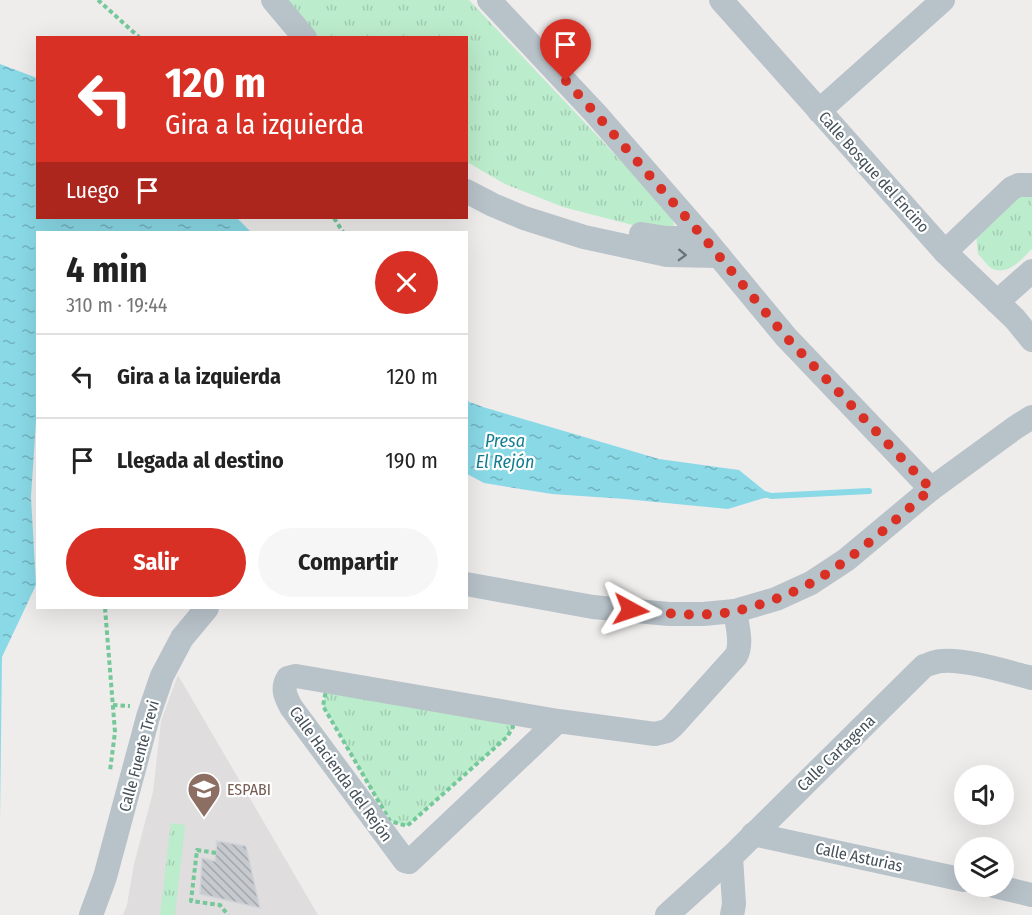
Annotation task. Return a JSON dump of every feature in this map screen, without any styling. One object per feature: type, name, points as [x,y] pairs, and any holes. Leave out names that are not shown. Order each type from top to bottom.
[{"type":"street","points":[[256,0],[283,36]]},
{"type":"street","points":[[273,0],[303,36]]},
{"type":"street","points":[[489,0],[596,114],[786,337],[931,489]]},
{"type":"street","name":"Calle Bosque del Encino","points":[[721,0],[945,252],[1015,318],[1032,340]]},
{"type":"street","points":[[819,111],[943,0]]},
{"type":"street","points":[[468,175],[526,203],[591,222],[648,236],[704,238]]},
{"type":"street","points":[[945,252],[1012,188],[1032,185]]},
{"type":"street","points":[[468,192],[524,218],[584,237],[667,255],[719,256]]},
{"type":"street","points":[[997,302],[1028,284]]},
{"type":"street","points":[[468,584],[593,607],[669,614],[735,611],[812,583],[846,560],[931,489],[1032,417]]},
{"type":"street","name":"Calle Fuente Trevi","points":[[91,915],[105,877],[148,717],[162,676],[182,638],[206,609]]},
{"type":"street","name":"Calle Hacienda del Rejón","points":[[558,721],[410,862],[407,862],[291,707],[284,689],[286,681],[296,676],[558,721],[655,734],[667,731],[716,680],[738,652],[735,611]]},
{"type":"street","name":"Calle Cartagena","points":[[668,915],[731,857],[924,666],[951,661],[1032,678]]},
{"type":"street","name":"Calle Asturias","points":[[753,834],[954,878]]},
{"type":"street","points":[[731,857],[734,904],[732,915]]},
{"type":"street","points":[[1014,891],[1032,895]]},
{"type":"path","points":[[98,0],[139,36]]},
{"type":"path","points":[[105,609],[115,732],[109,778]]},
{"type":"path","points":[[340,686],[511,719],[513,728],[507,737],[406,826],[390,821],[323,706],[328,688],[340,686]]},
{"type":"path","points":[[216,852],[197,850],[190,901],[220,905],[228,915]]},
{"type":"shaded area","name":"ESPABI","points":[[178,675],[318,915],[123,915],[153,792],[161,721]]},
{"type":"green space","points":[[287,0],[469,0],[670,213],[674,224],[673,229],[644,228],[563,207],[505,184],[468,163],[468,36],[316,36]]},
{"type":"green space","points":[[1032,190],[1032,249],[1008,269],[991,268],[978,254],[976,234],[1010,199]]},
{"type":"green space","points":[[328,688],[511,719],[513,727],[507,737],[407,826],[390,821],[323,706]]},
{"type":"green space","points":[[171,823],[185,825],[175,915],[160,915]]},
{"type":"water","points":[[0,64],[36,78],[36,219],[238,219],[250,231],[36,231],[36,421],[31,497],[36,585],[2,657],[0,821]]},
{"type":"water","name":"Presa El Rejón","points":[[468,401],[659,459],[739,470],[771,496],[728,509],[552,494],[484,483],[468,475]]},
{"type":"building","points":[[217,841],[246,846],[260,908],[200,894],[202,858],[215,861]]},
{"type":"waterway","points":[[765,494],[771,496],[869,491]]},
{"type":"place","name":"ESPABI","points":[[204,818]]},
{"type":"route","points":[[566,81],[704,238],[786,337],[931,489],[846,560],[812,583],[776,598],[735,611],[703,614],[669,614],[631,610]]}]
